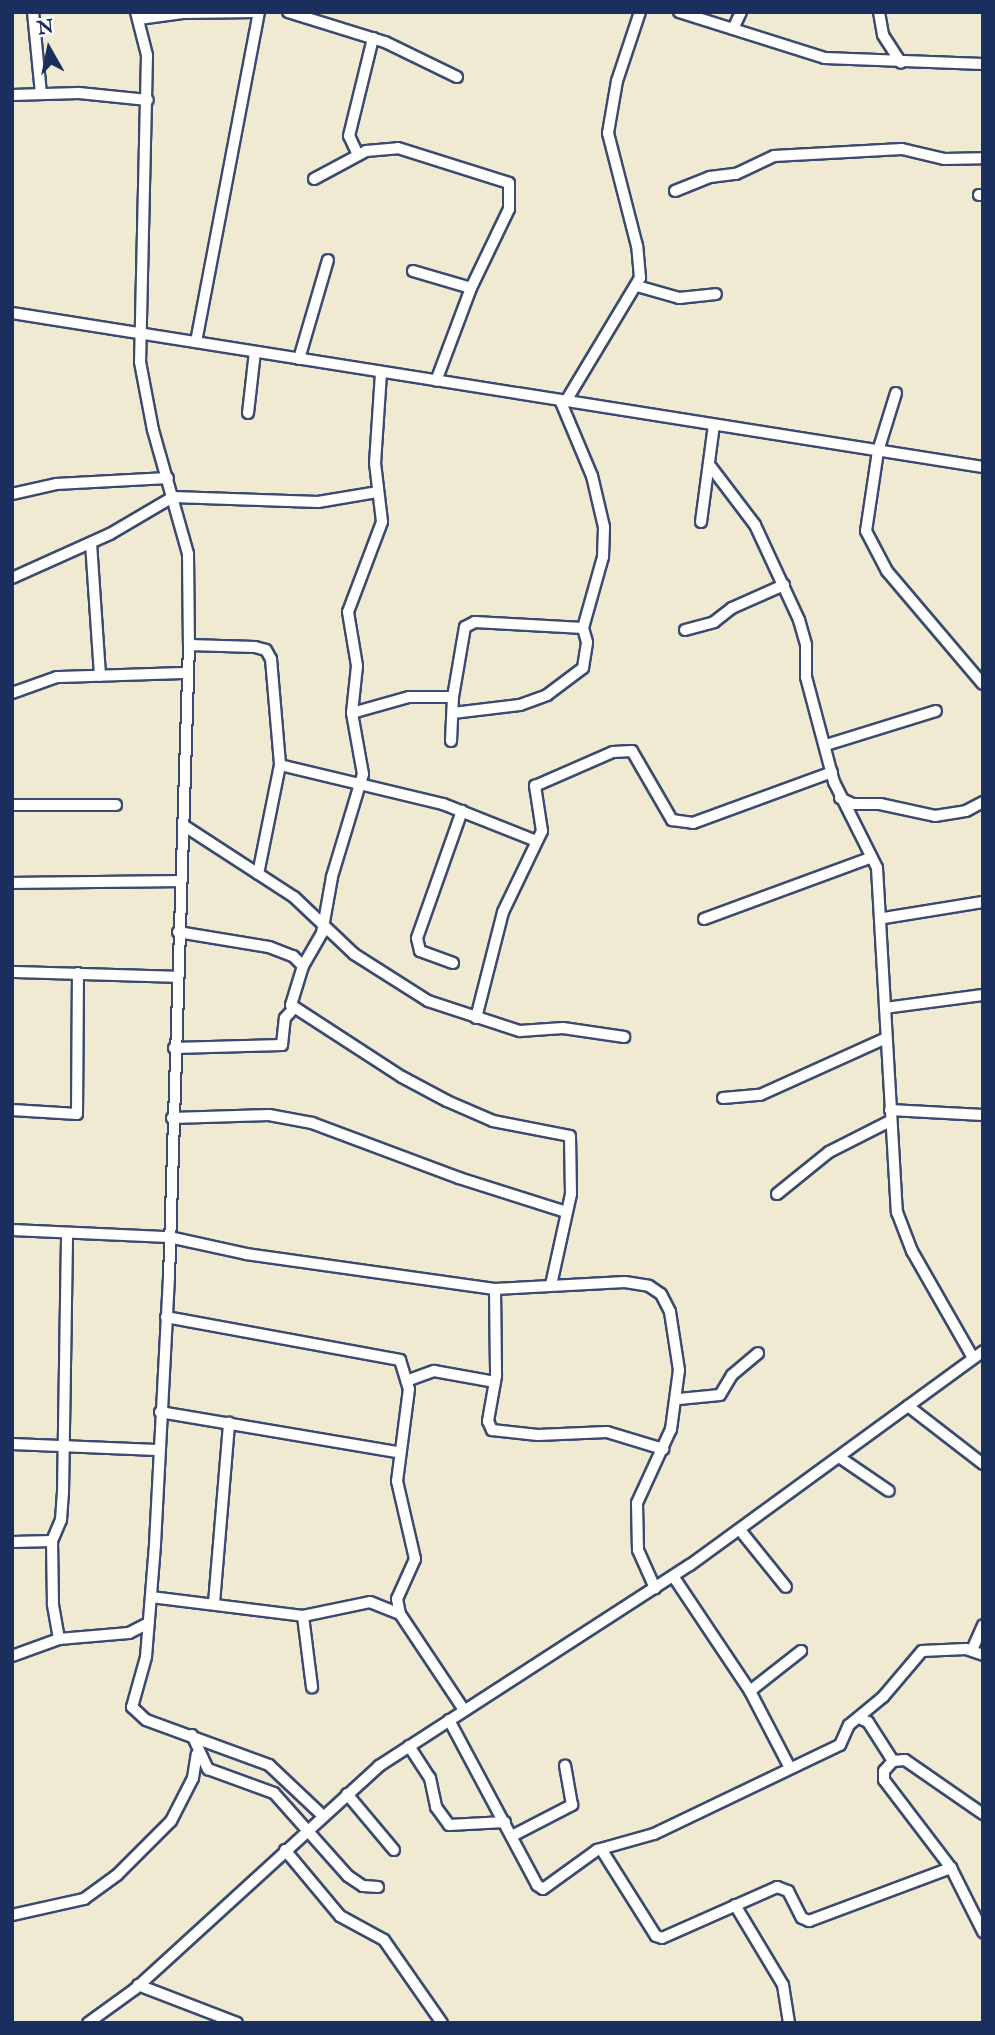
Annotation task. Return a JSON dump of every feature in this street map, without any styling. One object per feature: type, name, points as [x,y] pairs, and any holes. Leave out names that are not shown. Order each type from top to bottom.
[{"type":"street","points":[[33,12],[41,93]]},
{"type":"street","points":[[196,342],[258,12],[138,16],[146,41],[148,100],[139,333],[141,381],[188,554],[189,645],[166,1317],[151,1597],[147,1641],[132,1707],[135,1714],[269,1765],[321,1815]]},
{"type":"street","points":[[288,12],[373,37],[457,76]]},
{"type":"street","points":[[563,401],[637,286],[637,246],[608,133],[617,81],[640,12]]},
{"type":"street","points":[[679,12],[811,56],[901,63],[983,64]]},
{"type":"street","points":[[733,29],[741,12]]},
{"type":"street","points":[[879,12],[883,35],[901,63]]},
{"type":"street","points":[[358,155],[349,136],[373,37]]},
{"type":"street","points":[[12,95],[41,93],[148,100]]},
{"type":"street","points":[[314,178],[358,155],[398,148],[509,183],[509,209],[471,288],[436,381]]},
{"type":"street","points":[[675,191],[710,177],[736,174],[774,156],[902,149],[944,159],[983,158]]},
{"type":"street","points":[[299,359],[328,260]]},
{"type":"street","points":[[413,271],[471,288]]},
{"type":"street","points":[[637,286],[679,298],[716,294]]},
{"type":"street","points":[[12,313],[983,467]]},
{"type":"street","points":[[248,414],[255,352]]},
{"type":"street","points":[[293,1009],[291,996],[324,925],[332,877],[361,786],[362,762],[352,713],[357,666],[348,612],[380,531],[375,463],[381,373]]},
{"type":"street","points":[[896,393],[878,451],[867,514],[873,548],[887,571],[983,684]]},
{"type":"street","points":[[453,713],[520,705],[564,685],[583,668],[587,642],[583,628],[603,557],[604,527],[592,476],[563,401]]},
{"type":"street","points":[[701,522],[711,467],[714,425]]},
{"type":"street","points":[[711,467],[755,525],[784,585],[806,645],[806,677],[840,798],[880,878],[884,918],[890,1121],[897,1212],[912,1251],[973,1358]]},
{"type":"street","points":[[12,494],[56,484],[168,478]]},
{"type":"street","points":[[12,578],[91,543],[173,497],[305,503],[378,492]]},
{"type":"street","points":[[91,543],[100,676]]},
{"type":"street","points":[[685,630],[715,622],[732,608],[784,585]]},
{"type":"street","points":[[451,741],[453,697],[465,626],[475,622],[583,628]]},
{"type":"street","points":[[189,645],[266,650],[280,729],[280,765],[258,874]]},
{"type":"street","points":[[12,693],[57,677],[186,673]]},
{"type":"street","points":[[352,713],[409,698],[453,697]]},
{"type":"street","points":[[826,745],[936,711]]},
{"type":"street","points":[[476,1018],[503,912],[542,826],[535,786],[625,749],[641,759],[665,811],[679,823],[727,812],[832,772]]},
{"type":"street","points":[[280,765],[462,811],[534,840]]},
{"type":"street","points":[[840,798],[853,804],[880,804],[935,816],[967,811],[983,802]]},
{"type":"street","points":[[12,805],[116,804]]},
{"type":"street","points":[[453,963],[420,951],[417,938],[462,811]]},
{"type":"street","points":[[183,825],[294,897],[354,954],[404,989],[476,1018],[520,1031],[563,1028],[624,1037]]},
{"type":"street","points":[[704,919],[870,858]]},
{"type":"street","points":[[12,883],[180,881]]},
{"type":"street","points":[[884,918],[983,902]]},
{"type":"street","points":[[178,932],[269,947],[293,956],[303,966]]},
{"type":"street","points":[[12,972],[177,977]]},
{"type":"street","points":[[12,1110],[78,1114],[78,973]]},
{"type":"street","points":[[885,1008],[983,995]]},
{"type":"street","points":[[174,1048],[282,1045],[285,1018],[293,1009]]},
{"type":"street","points":[[293,1009],[447,1101],[493,1121],[570,1136],[571,1194],[551,1285]]},
{"type":"street","points":[[723,1098],[760,1095],[886,1038]]},
{"type":"street","points":[[890,1110],[983,1115]]},
{"type":"street","points":[[172,1118],[269,1115],[312,1123],[459,1178],[566,1212]]},
{"type":"street","points":[[777,1194],[829,1152],[890,1121]]},
{"type":"street","points":[[12,1230],[169,1237],[246,1254],[495,1289],[625,1282],[649,1286],[661,1294],[675,1332],[679,1399],[663,1449],[644,1483],[636,1530],[642,1561],[655,1588]]},
{"type":"street","points":[[59,1639],[53,1604],[52,1541],[61,1520],[65,1446],[67,1233]]},
{"type":"street","points":[[495,1289],[495,1382],[488,1421],[492,1430],[538,1435],[607,1432],[663,1449]]},
{"type":"street","points":[[166,1317],[395,1357],[404,1366],[409,1380],[397,1452],[400,1505],[415,1559],[397,1599],[400,1614],[464,1710]]},
{"type":"street","points":[[88,2023],[138,1985],[321,1815],[409,1746],[655,1588],[740,1530],[983,1351]]},
{"type":"street","points":[[679,1399],[720,1395],[732,1375],[758,1353]]},
{"type":"street","points":[[409,1380],[434,1371],[495,1382]]},
{"type":"street","points":[[908,1406],[983,1464]]},
{"type":"street","points":[[160,1412],[397,1452]]},
{"type":"street","points":[[214,1603],[229,1423]]},
{"type":"street","points":[[12,1444],[157,1450]]},
{"type":"street","points":[[839,1457],[889,1491]]},
{"type":"street","points":[[740,1530],[786,1587]]},
{"type":"street","points":[[12,1542],[52,1541]]},
{"type":"street","points":[[673,1576],[750,1691],[790,1768]]},
{"type":"street","points":[[151,1597],[303,1616],[358,1602],[383,1606],[400,1614]]},
{"type":"street","points":[[383,1606],[397,1599]]},
{"type":"street","points":[[303,1616],[312,1686]]},
{"type":"street","points":[[12,1656],[59,1639],[130,1633],[149,1623]]},
{"type":"street","points":[[972,1650],[983,1625]]},
{"type":"street","points":[[130,1633],[147,1641]]},
{"type":"street","points":[[449,1720],[540,1889],[597,1850],[603,1852],[654,1834],[840,1745],[849,1725],[859,1718],[922,1651],[972,1650],[983,1655]]},
{"type":"street","points":[[750,1691],[801,1651]]},
{"type":"street","points":[[859,1718],[868,1722],[892,1761]]},
{"type":"street","points":[[192,1735],[197,1754],[208,1769],[274,1793],[348,1876],[363,1886],[378,1887]]},
{"type":"street","points":[[409,1746],[430,1779],[436,1807],[449,1825],[505,1822]]},
{"type":"street","points":[[12,1915],[64,1906],[100,1889],[162,1833],[193,1778],[197,1754]]},
{"type":"street","points":[[983,1814],[905,1760],[892,1761],[884,1771],[884,1780],[951,1868],[983,1932]]},
{"type":"street","points":[[512,1836],[572,1805],[565,1766]]},
{"type":"street","points":[[193,1778],[208,1769]]},
{"type":"street","points":[[346,1794],[394,1850]]},
{"type":"street","points":[[285,1850],[340,1916],[384,1940],[442,2023]]},
{"type":"street","points":[[603,1852],[656,1937],[666,1937],[735,1905],[784,1887],[809,1921],[951,1868]]},
{"type":"street","points":[[735,1905],[783,1985],[789,2023]]},
{"type":"street","points":[[138,1985],[237,2023]]}]
